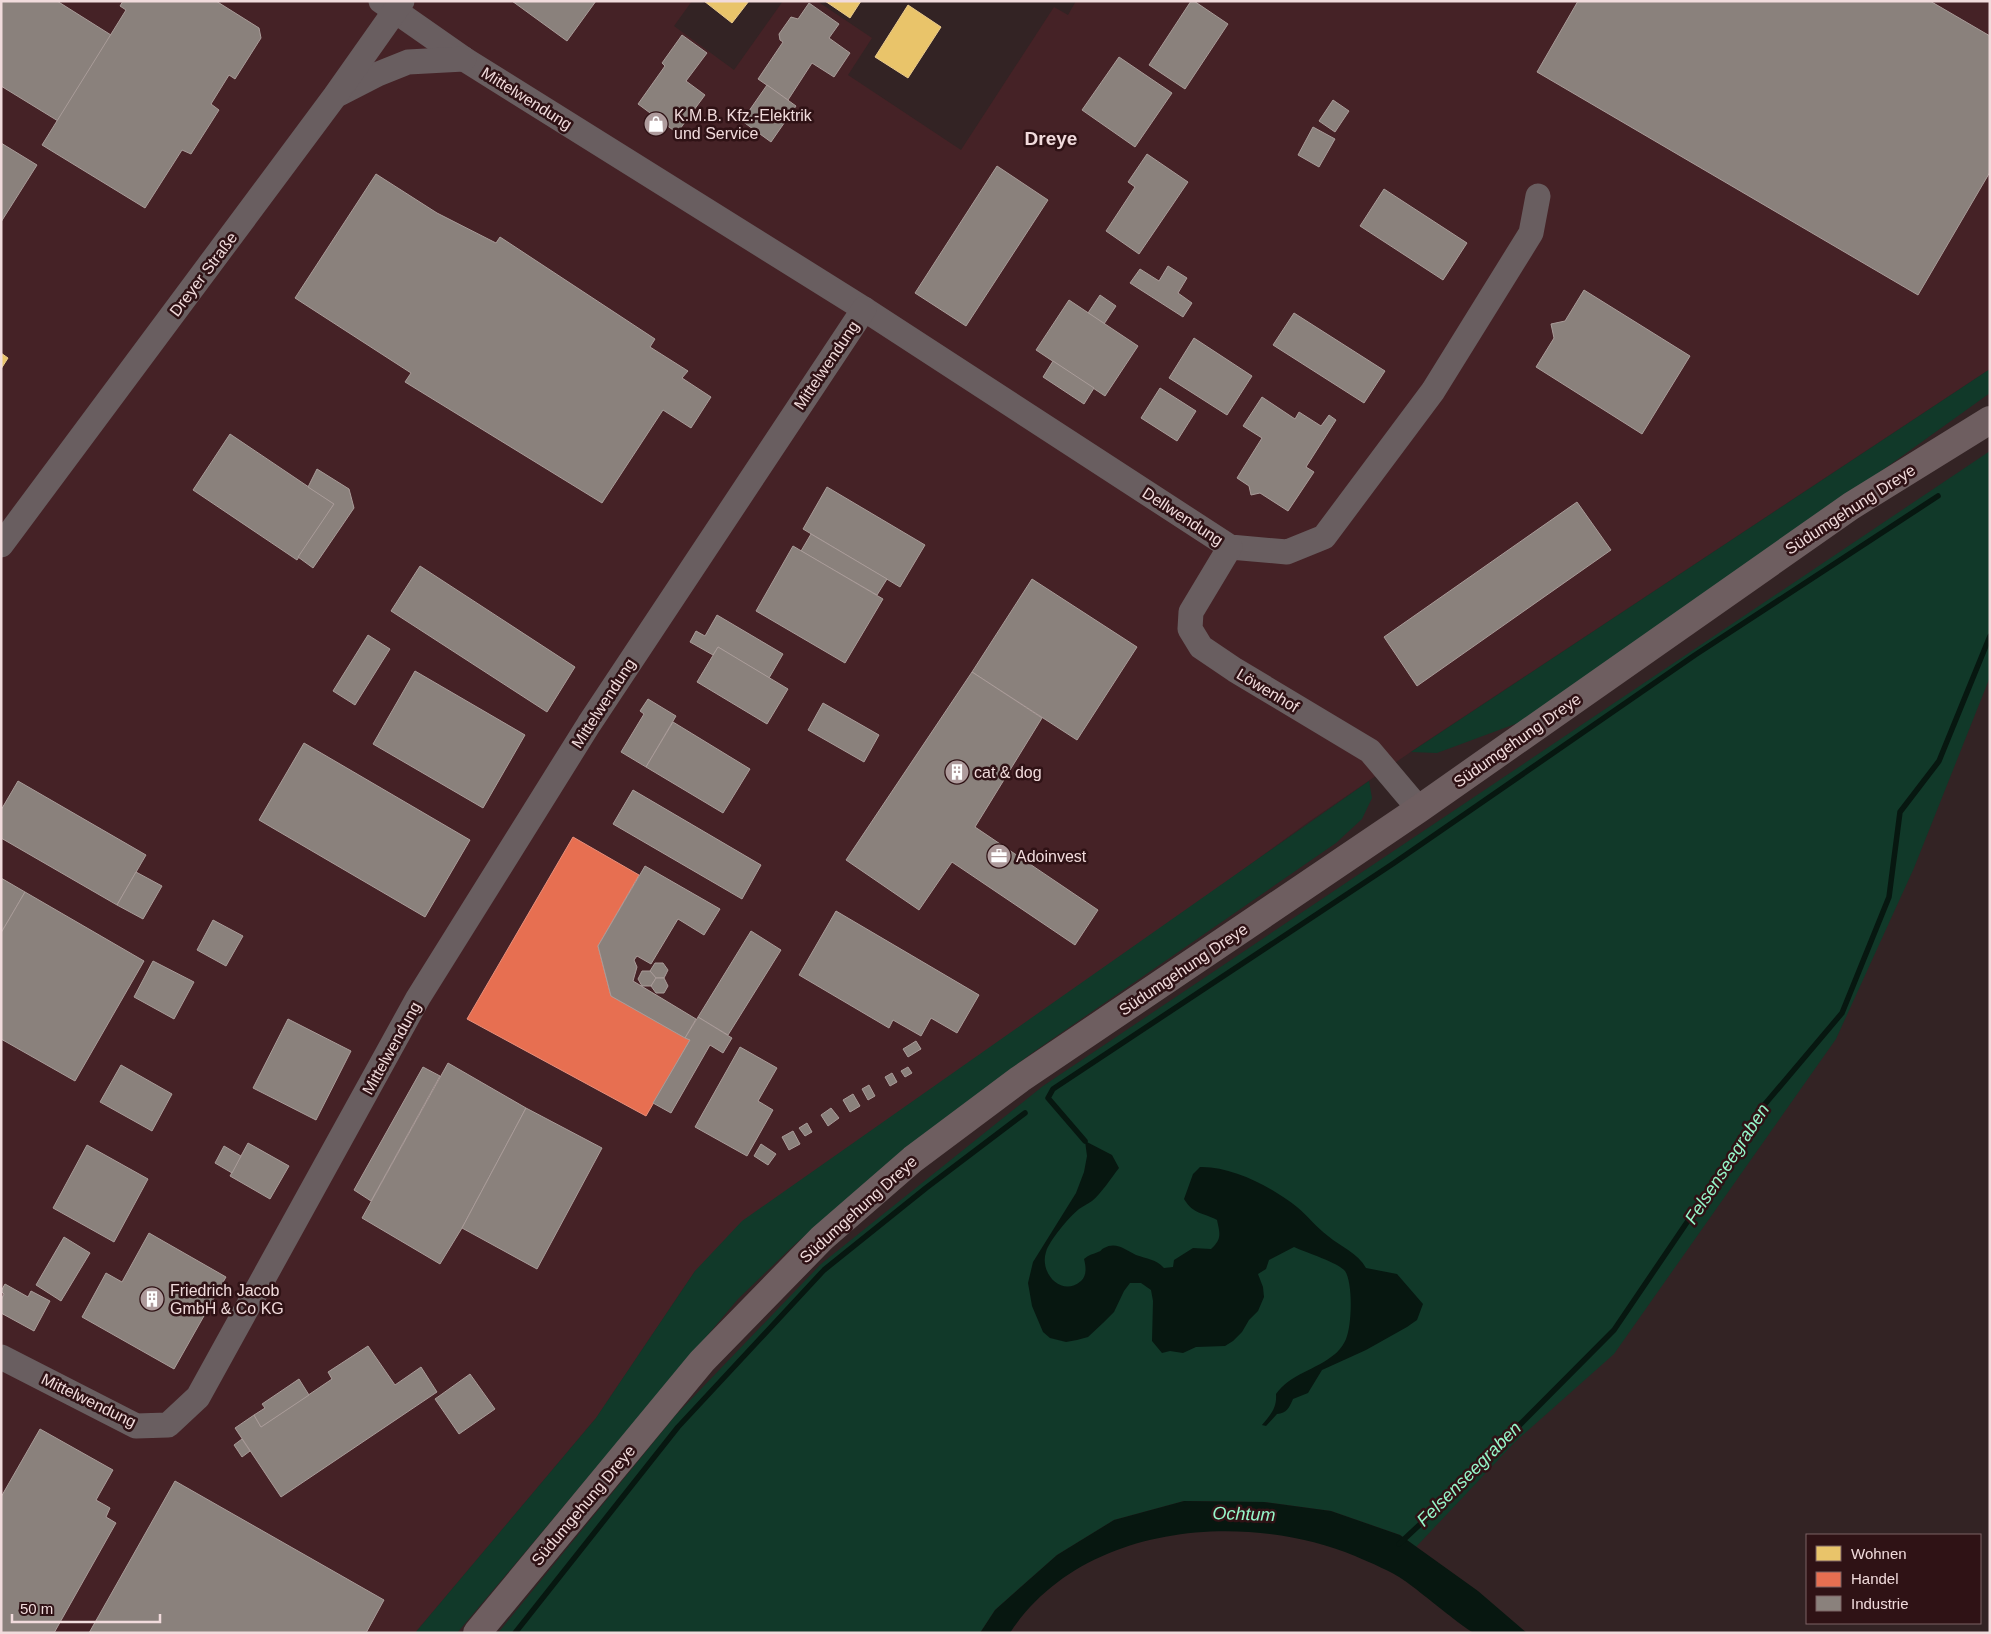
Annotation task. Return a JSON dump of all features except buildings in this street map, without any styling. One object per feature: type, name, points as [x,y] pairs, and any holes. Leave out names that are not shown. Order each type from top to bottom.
[{"type":"main road","name":"Südumgehung Dreye","points":[[477,1633],[702,1361],[822,1238],[914,1159],[1020,1080],[1418,809],[1851,506],[1990,420]]},
{"type":"street","name":"Mittelwendung","points":[[1,1357],[136,1426],[168,1425],[198,1397],[418,998],[589,724],[864,309],[464,59],[393,4]]},
{"type":"street","name":"Dreyer Straße","points":[[1,545],[335,96],[393,4]]},
{"type":"street","points":[[335,96],[378,74],[408,62],[464,59]]},
{"type":"street","name":"Dellwendung","points":[[864,309],[1230,546],[1288,552],[1324,538],[1433,391],[1531,233],[1538,196]]},
{"type":"street","name":"Löwenhof","points":[[1230,546],[1191,612],[1190,629],[1201,648],[1370,751],[1418,809]]},
{"type":"shaded area","points":[[1,1],[692,1],[674,26],[734,70],[783,1],[817,1],[872,38],[848,75],[961,150],[1054,7],[1068,15],[1076,1],[1990,1],[1990,369],[1421,745],[1307,823],[695,1271],[596,1418],[415,1633],[1,1633]]},
{"type":"green space","points":[[1990,369],[1990,393],[1679,616],[1534,717],[1437,753],[1411,752]]},
{"type":"green space","points":[[1990,451],[1990,677],[1914,868],[1836,1039],[1614,1354],[1515,1442],[1416,1547],[1400,1535],[1331,1511],[1264,1502],[1184,1501],[1114,1520],[1057,1555],[995,1610],[980,1633],[498,1633],[675,1416],[821,1264],[1043,1086]]},
{"type":"green space","points":[[1369,781],[1372,798],[1362,819],[1336,843],[1032,1053],[904,1149],[793,1246],[738,1299],[457,1633],[415,1633],[596,1418],[695,1271],[742,1221]]},
{"type":"water","points":[[1085,1141],[1112,1155],[1119,1168],[1095,1198],[1079,1209],[1065,1223],[1048,1247],[1045,1260],[1046,1268],[1049,1275],[1060,1285],[1067,1287],[1081,1281],[1086,1268],[1084,1259],[1108,1246],[1121,1247],[1136,1255],[1155,1261],[1164,1268],[1173,1267],[1174,1260],[1193,1248],[1211,1249],[1219,1239],[1217,1220],[1195,1211],[1184,1199],[1193,1174],[1200,1167],[1212,1168],[1238,1174],[1264,1185],[1297,1207],[1324,1233],[1354,1254],[1366,1268],[1397,1274],[1423,1304],[1417,1320],[1366,1350],[1322,1370],[1308,1393],[1293,1399],[1287,1410],[1277,1414],[1266,1426],[1262,1425],[1273,1411],[1276,1403],[1276,1394],[1288,1382],[1335,1354],[1346,1339],[1350,1324],[1351,1304],[1348,1277],[1345,1271],[1336,1265],[1294,1247],[1269,1260],[1266,1269],[1258,1274],[1263,1287],[1264,1297],[1258,1311],[1249,1320],[1242,1332],[1225,1346],[1196,1347],[1183,1353],[1170,1351],[1162,1353],[1152,1341],[1153,1301],[1151,1290],[1141,1283],[1130,1283],[1114,1312],[1088,1337],[1066,1342],[1050,1338],[1043,1332],[1032,1306],[1028,1283],[1033,1262],[1076,1193],[1084,1172],[1087,1156]]},
{"type":"water","name":"Ochtum","points":[[1184,1501],[1264,1502],[1331,1511],[1400,1535],[1478,1591],[1527,1633],[1475,1633],[1470,1631],[1411,1585],[1381,1567],[1355,1556],[1311,1542],[1264,1533],[1215,1531],[1167,1536],[1121,1549],[1078,1569],[1041,1597],[1010,1633],[980,1633],[995,1610],[1057,1555],[1114,1520]]},
{"type":"waterway","points":[[1085,1141],[1048,1098],[1053,1089],[1394,863],[1695,655],[1938,496]]},
{"type":"waterway","name":"Felsenseegraben","points":[[1399,1544],[1614,1330],[1696,1209],[1742,1146],[1754,1117],[1842,1013],[1889,897],[1900,812],[1939,761],[1990,636]]},
{"type":"waterway","points":[[515,1633],[678,1427],[824,1270],[926,1188],[1025,1113]]},
{"type":"place","name":"K.M.B. Kfz.-Elektrik und Service","points":[[656,124]]},
{"type":"place","name":"cat & dog","points":[[957,772]]},
{"type":"place","name":"Adoinvest","points":[[999,856]]},
{"type":"place","name":"Friedrich Jacob GmbH & Co KG","points":[[152,1299]]},
{"type":"district","name":"Dreye","points":[[1051,138]]}]
